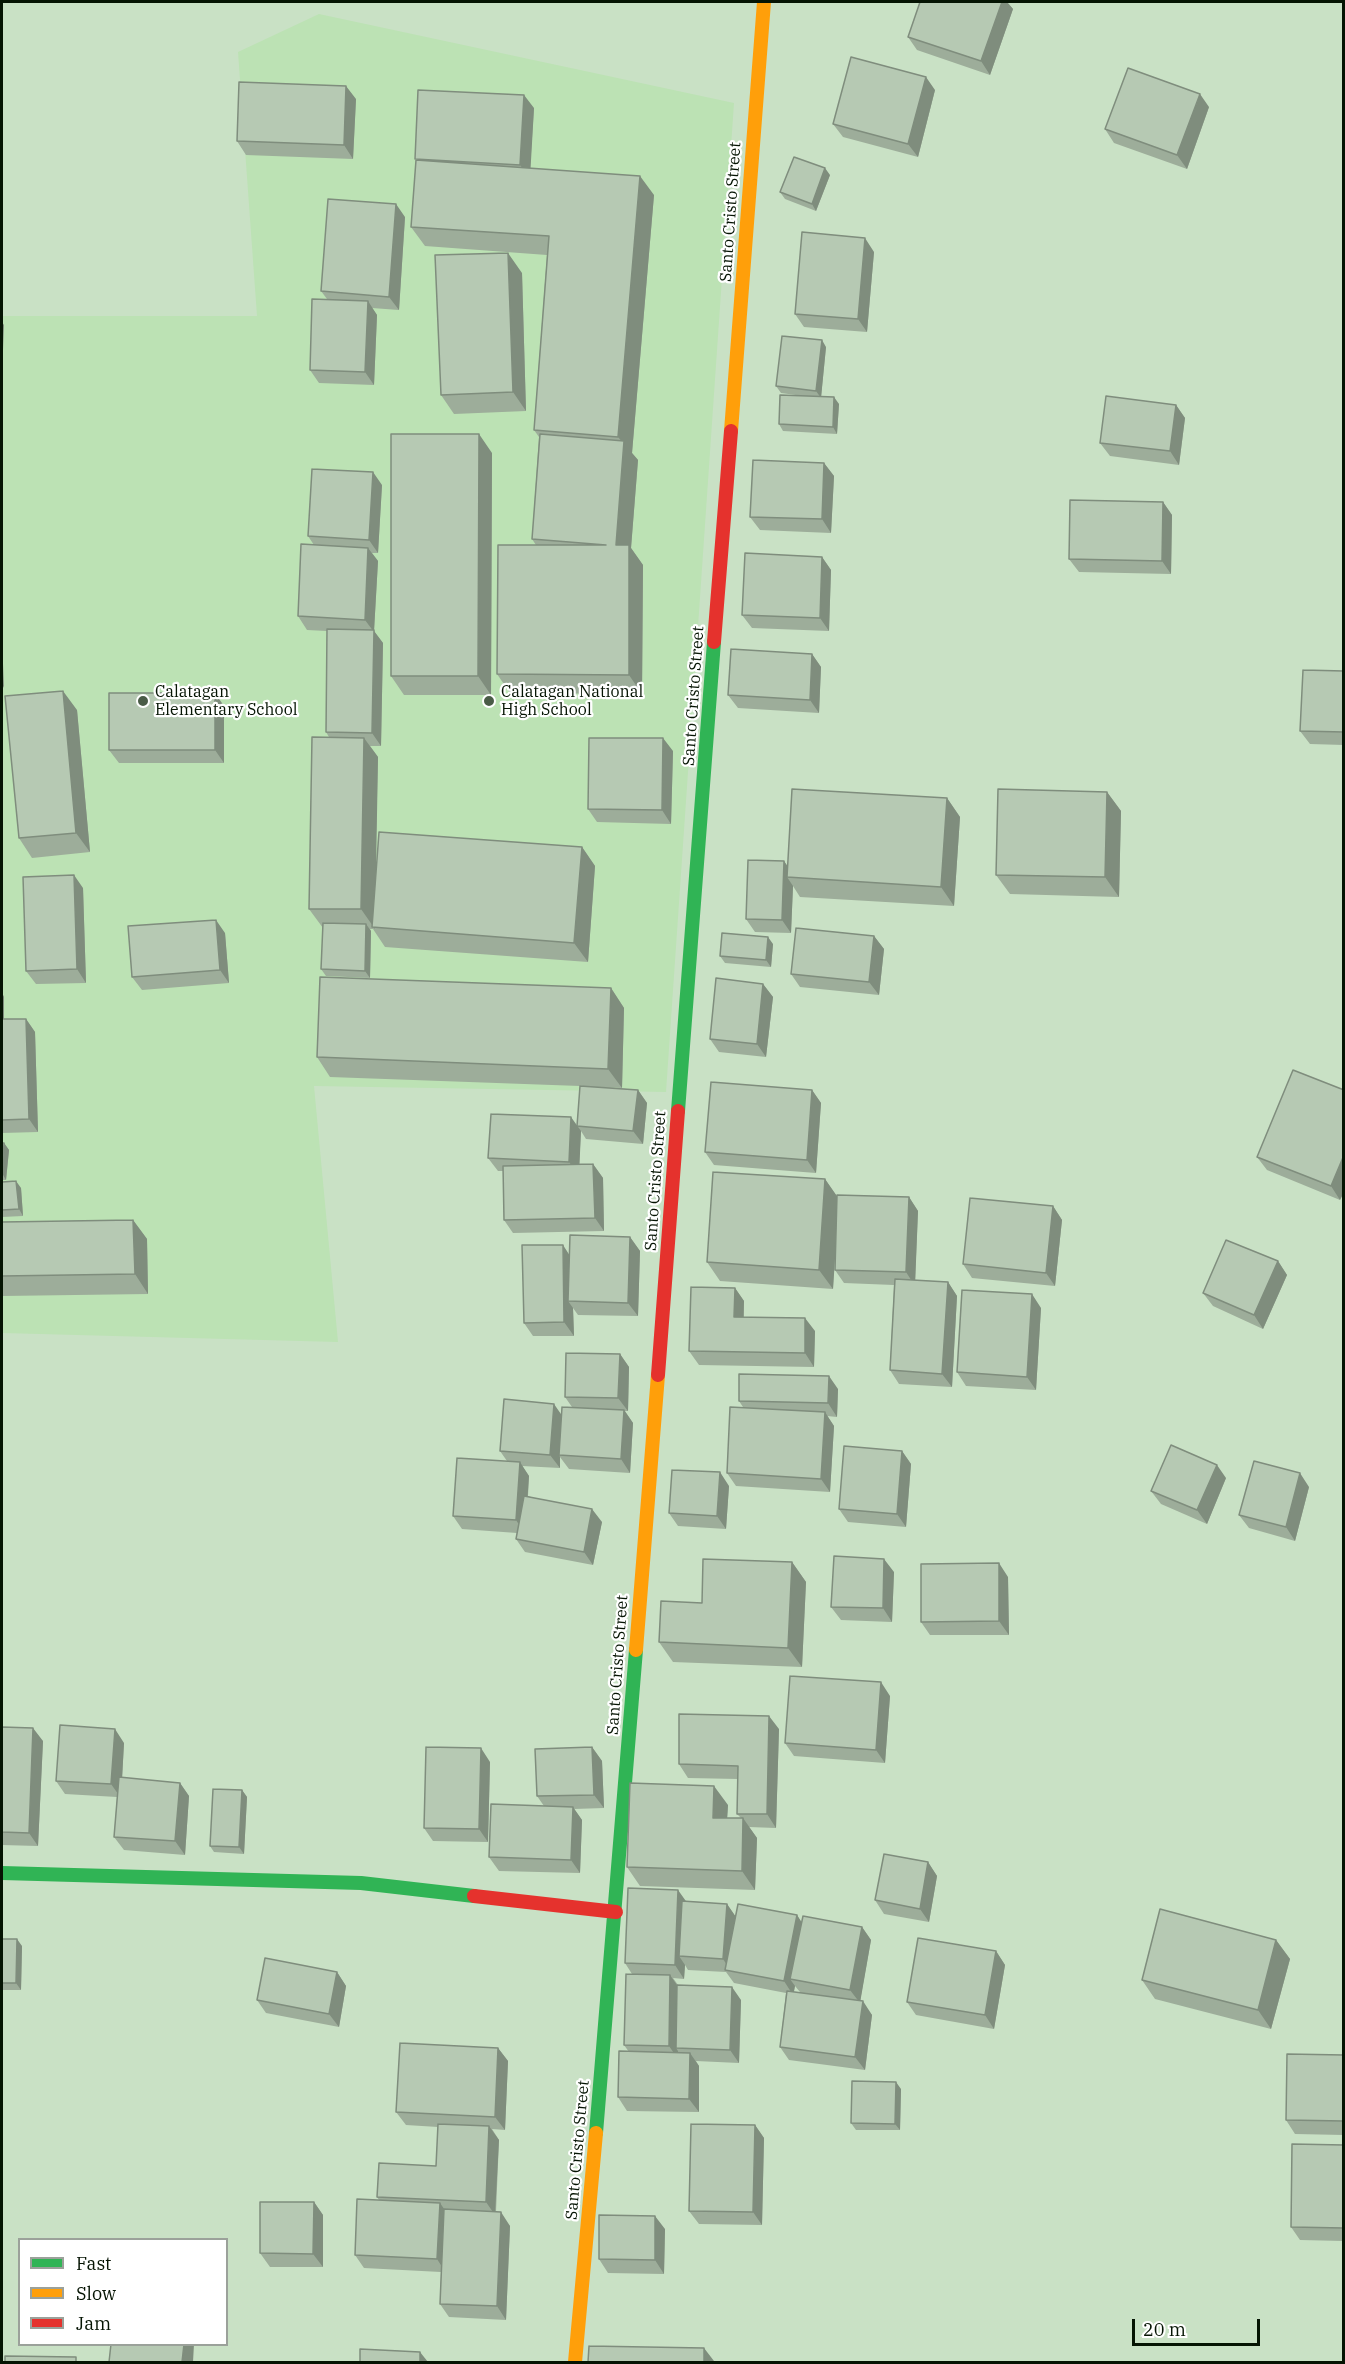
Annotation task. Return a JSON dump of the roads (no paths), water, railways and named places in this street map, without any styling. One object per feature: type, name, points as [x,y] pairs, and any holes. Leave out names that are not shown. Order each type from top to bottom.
[{"type":"street","name":"Santo Cristo Street","points":[[575,2362],[616,1912],[764,2]]},
{"type":"street","points":[[2,1873],[361,1882],[616,1912]]},
{"type":"place","name":"Calatagan Elementary School","points":[[143,701]]},
{"type":"place","name":"Calatagan National High School","points":[[489,701]]}]
